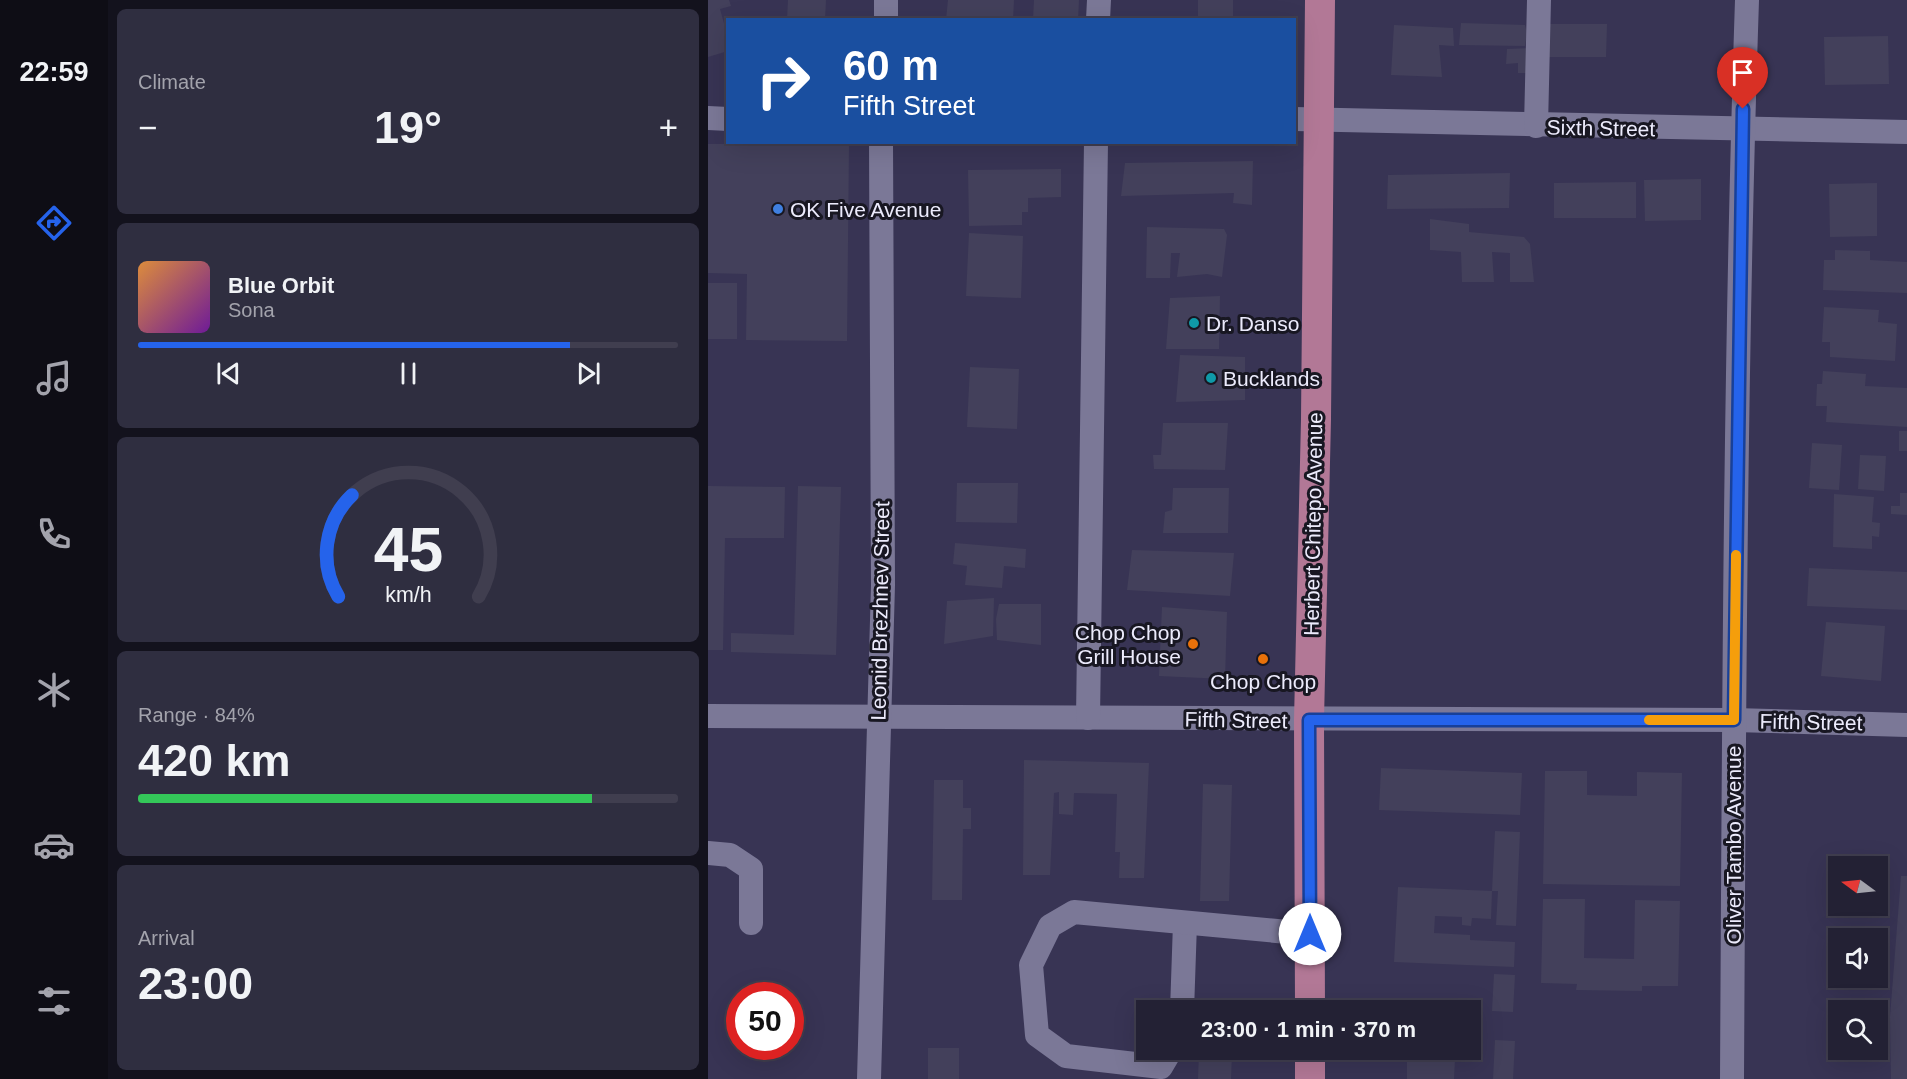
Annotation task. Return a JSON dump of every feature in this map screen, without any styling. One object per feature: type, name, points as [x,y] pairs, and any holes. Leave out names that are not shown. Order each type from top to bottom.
[{"type":"main road","name":"Herbert Chitepo Avenue","points":[[1310,1000],[1309,720],[1316,419],[1307,119],[1320,0]]},
{"type":"main road","points":[[1310,1060],[1310,1079]]},
{"type":"street","points":[[885,18],[886,0]]},
{"type":"street","points":[[1098,18],[1099,0]]},
{"type":"street","points":[[1536,126],[1539,0]]},
{"type":"street","name":"Oliver Tambo Avenue","points":[[1732,1079],[1734,720],[1747,0]]},
{"type":"street","points":[[708,118],[726,119]]},
{"type":"street","name":"Sixth Street","points":[[1307,119],[1536,126],[1907,132]]},
{"type":"street","name":"Leonid Brezhnev Street","points":[[869,1079],[883,585],[881,144]]},
{"type":"street","points":[[1088,718],[1096,144]]},
{"type":"street","name":"Fifth Street","points":[[708,716],[1734,720],[1907,725]]},
{"type":"street","points":[[708,854],[730,855],[751,869],[751,923]]},
{"type":"street","points":[[1165,1060],[1161,1067],[1066,1056],[1037,1035],[1031,965],[1050,926],[1074,912],[1310,934]]},
{"type":"street","points":[[1182,1000],[1185,922]]},
{"type":"shaded area","points":[[708,0],[1907,0],[1907,1079],[708,1079]]},
{"type":"building","points":[[708,0],[729,0],[731,6],[720,9],[726,31],[726,52],[708,57]]},
{"type":"building","points":[[788,0],[826,0],[825,18],[787,18]]},
{"type":"building","points":[[948,0],[1014,0],[1013,18],[946,18]]},
{"type":"building","points":[[1034,0],[1079,0],[1078,18],[1033,18]]},
{"type":"building","points":[[1198,0],[1233,0],[1233,18],[1198,18]]},
{"type":"building","points":[[1461,23],[1525,25],[1527,33],[1525,46],[1459,45]]},
{"type":"building","points":[[1548,24],[1607,24],[1606,57],[1548,57]]},
{"type":"building","points":[[1394,25],[1453,28],[1454,46],[1439,45],[1442,77],[1391,75]]},
{"type":"building","points":[[1888,36],[1889,84],[1825,85],[1824,37]]},
{"type":"building","points":[[1533,48],[1533,73],[1518,73],[1518,63],[1506,64],[1507,49]]},
{"type":"building","name":"OK Five Avenue","points":[[708,144],[849,144],[847,341],[746,340],[747,274],[708,273]]},
{"type":"building","points":[[1253,161],[1252,205],[1233,203],[1234,193],[1121,196],[1125,163]]},
{"type":"building","points":[[1061,169],[1061,197],[1028,198],[1028,212],[1022,212],[1022,225],[969,226],[968,170]]},
{"type":"building","points":[[1510,173],[1509,208],[1387,209],[1388,175]]},
{"type":"building","points":[[1701,179],[1701,220],[1645,221],[1644,180]]},
{"type":"building","points":[[1636,182],[1636,218],[1554,218],[1554,183]]},
{"type":"building","points":[[1877,183],[1877,236],[1830,237],[1829,184]]},
{"type":"building","points":[[1430,219],[1469,224],[1469,232],[1524,237],[1530,244],[1534,282],[1510,282],[1510,253],[1492,252],[1494,282],[1462,282],[1461,252],[1430,250]]},
{"type":"building","points":[[1147,227],[1224,229],[1227,235],[1222,277],[1207,274],[1177,277],[1180,253],[1171,253],[1170,278],[1146,278]]},
{"type":"building","points":[[969,233],[1023,236],[1021,298],[966,296]]},
{"type":"building","points":[[1835,250],[1870,251],[1870,260],[1907,262],[1907,293],[1823,290],[1824,260],[1835,260]]},
{"type":"building","points":[[708,283],[737,283],[737,339],[708,339]]},
{"type":"building","name":"Dr. Danso","points":[[1220,296],[1219,349],[1166,349],[1170,298]]},
{"type":"building","points":[[1824,307],[1879,310],[1878,322],[1897,324],[1895,361],[1830,357],[1830,342],[1822,342]]},
{"type":"building","name":"Bucklands","points":[[1180,355],[1245,357],[1245,400],[1176,402]]},
{"type":"building","points":[[970,367],[1019,369],[1017,429],[967,427]]},
{"type":"building","points":[[1823,371],[1866,374],[1865,386],[1907,388],[1907,427],[1826,422],[1827,406],[1816,406],[1817,384],[1822,384]]},
{"type":"building","points":[[1163,423],[1228,423],[1225,470],[1154,469],[1153,455],[1161,455]]},
{"type":"building","points":[[1899,431],[1907,431],[1907,451],[1899,451]]},
{"type":"building","points":[[1812,443],[1842,445],[1839,490],[1809,488]]},
{"type":"building","points":[[1860,455],[1886,456],[1884,491],[1858,489]]},
{"type":"building","points":[[957,483],[1018,483],[1017,523],[956,522]]},
{"type":"building","points":[[708,486],[785,487],[784,538],[725,538],[723,650],[708,650]]},
{"type":"building","points":[[798,486],[841,487],[836,655],[731,652],[731,633],[794,635]]},
{"type":"building","points":[[1173,488],[1229,488],[1228,533],[1163,533],[1165,512],[1172,510]]},
{"type":"building","points":[[1900,493],[1907,493],[1907,515],[1891,514],[1891,506],[1900,506]]},
{"type":"building","points":[[1834,494],[1874,497],[1872,522],[1880,523],[1879,537],[1872,536],[1872,549],[1833,547]]},
{"type":"building","points":[[955,543],[1026,549],[1025,568],[1004,566],[1002,588],[965,585],[967,566],[953,564]]},
{"type":"building","points":[[1132,550],[1234,553],[1230,596],[1127,590]]},
{"type":"building","points":[[1809,568],[1907,572],[1907,610],[1807,606]]},
{"type":"building","points":[[994,598],[993,636],[944,644],[947,601]]},
{"type":"building","points":[[999,604],[1041,604],[1041,645],[997,640],[996,619]]},
{"type":"building","name":"Chop Chop Grill House","points":[[1162,607],[1227,612],[1225,679],[1159,676]]},
{"type":"building","points":[[1826,622],[1885,626],[1881,681],[1821,676]]},
{"type":"building","points":[[1024,760],[1149,763],[1144,878],[1119,878],[1120,852],[1115,852],[1117,794],[1074,793],[1073,815],[1059,814],[1059,792],[1054,793],[1050,875],[1023,875]]},
{"type":"building","points":[[1381,768],[1522,773],[1520,815],[1379,810]]},
{"type":"building","points":[[1545,771],[1587,771],[1587,795],[1637,796],[1637,772],[1682,773],[1680,886],[1543,884]]},
{"type":"building","points":[[934,780],[963,780],[963,808],[971,808],[971,829],[963,829],[962,900],[932,900]]},
{"type":"building","points":[[1203,784],[1232,785],[1229,901],[1200,901]]},
{"type":"building","points":[[1495,831],[1520,832],[1516,926],[1496,925],[1498,891],[1492,891]]},
{"type":"building","points":[[1901,876],[1907,876],[1907,1079],[1891,1079],[1890,1017]]},
{"type":"building","points":[[1398,887],[1492,891],[1491,919],[1472,918],[1471,926],[1462,925],[1462,917],[1435,916],[1434,933],[1470,935],[1470,940],[1515,942],[1514,967],[1394,962]]},
{"type":"building","points":[[1543,899],[1585,899],[1584,958],[1634,959],[1635,900],[1680,901],[1678,986],[1642,986],[1642,991],[1576,990],[1577,984],[1541,983]]},
{"type":"building","points":[[1494,974],[1515,975],[1513,1012],[1492,1011]]},
{"type":"building","points":[[1495,1040],[1515,1041],[1513,1079],[1493,1079]]},
{"type":"building","points":[[928,1048],[959,1048],[959,1079],[928,1079]]},
{"type":"building","points":[[1199,1060],[1232,1060],[1231,1079],[1198,1079]]},
{"type":"building","points":[[1407,1060],[1455,1060],[1454,1079],[1407,1079]]},
{"type":"slow traffic","points":[[1649,720],[1734,720],[1736,555]]},
{"type":"place","name":"OK Five Avenue","points":[[778,209]]},
{"type":"place","name":"Dr. Danso","points":[[1194,323]]},
{"type":"place","name":"Bucklands","points":[[1211,378]]},
{"type":"place","name":"Chop Chop Grill House","points":[[1193,644]]},
{"type":"place","name":"Chop Chop","points":[[1263,659]]},
{"type":"route","points":[[1310,934],[1309,720],[1734,720],[1743,109]]}]
